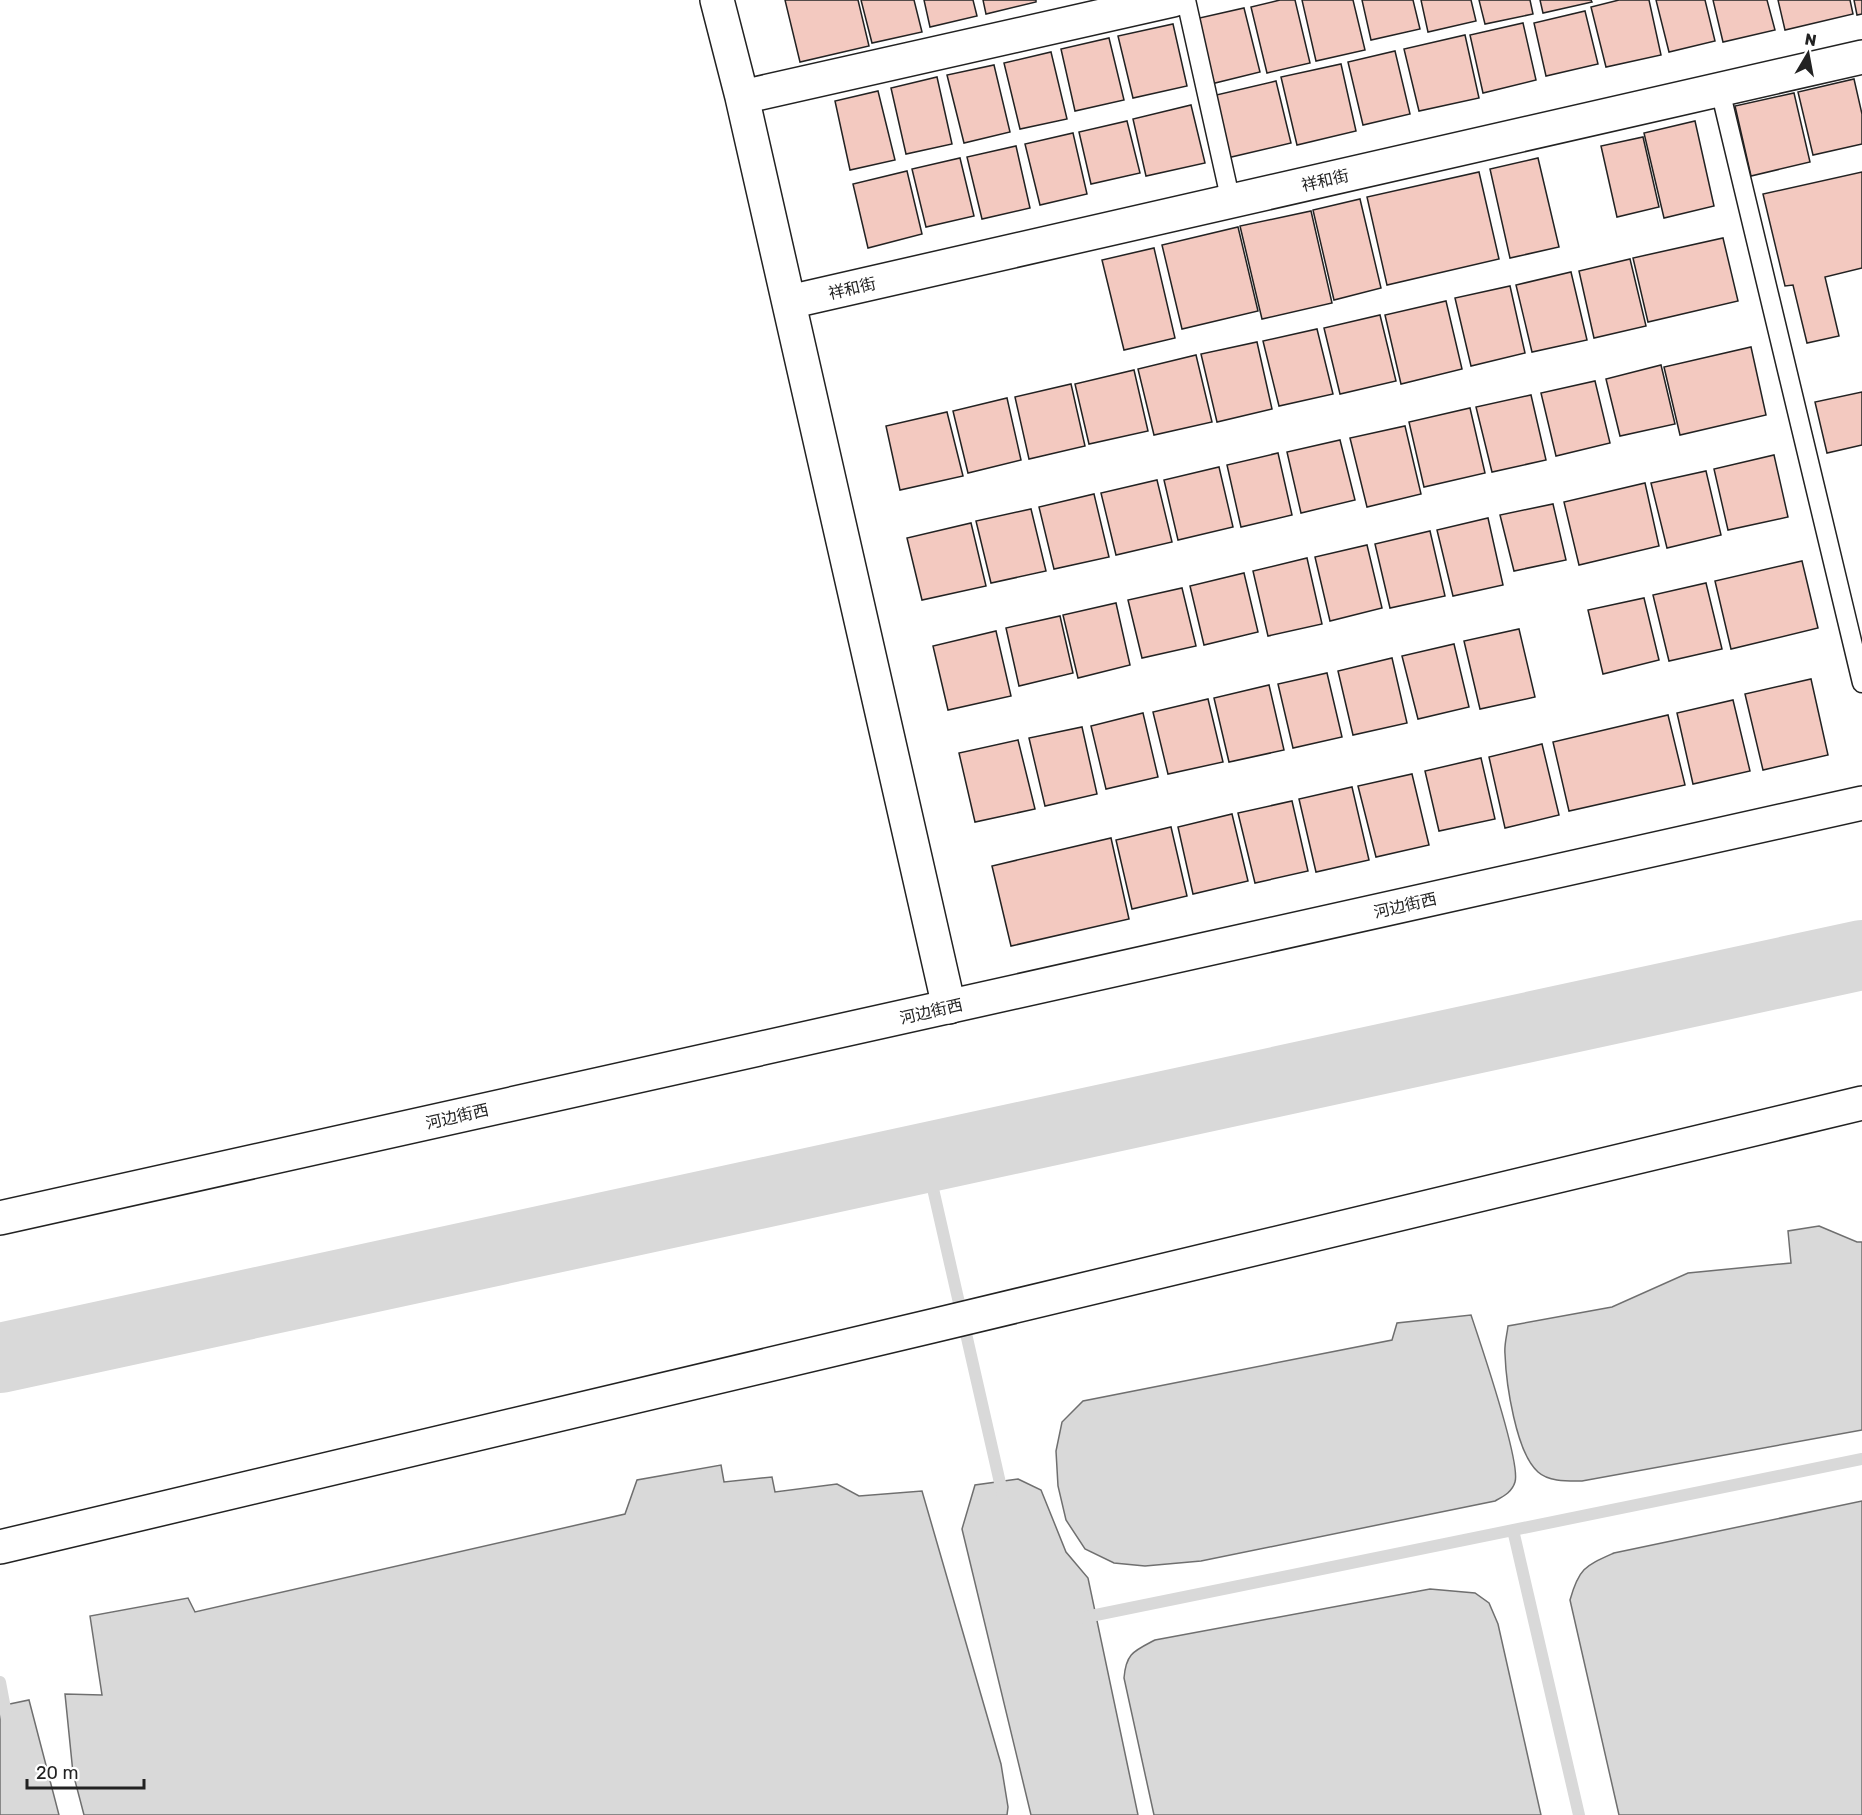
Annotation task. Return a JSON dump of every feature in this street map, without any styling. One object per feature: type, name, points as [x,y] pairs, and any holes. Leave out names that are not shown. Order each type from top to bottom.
[{"type":"street","points":[[717,0],[742,97],[949,1007]]},
{"type":"street","points":[[742,97],[1173,0]]},
{"type":"street","name":"祥和街","points":[[789,302],[1862,57]]},
{"type":"street","name":"河边街西","points":[[0,1218],[1862,803]]},
{"type":"street","points":[[0,1547],[1862,1103]]},
{"type":"lane","points":[[1186,0],[1231,202]]},
{"type":"lane","points":[[1720,90],[1862,682]]},
{"type":"shaded area","points":[[1819,1226],[1862,1242],[1862,1430],[1582,1481],[1553,1479],[1542,1475],[1530,1463],[1518,1434],[1507,1382],[1505,1344],[1508,1326],[1612,1307],[1688,1273],[1791,1263],[1788,1231]]},
{"type":"shaded area","points":[[1471,1315],[1499,1401],[1515,1470],[1515,1482],[1512,1488],[1495,1501],[1201,1561],[1145,1566],[1114,1563],[1085,1549],[1066,1520],[1058,1486],[1056,1451],[1062,1422],[1083,1401],[1392,1340],[1397,1323]]},
{"type":"shaded area","points":[[721,1465],[724,1482],[772,1477],[775,1492],[837,1484],[859,1496],[922,1491],[1001,1764],[1008,1807],[1007,1815],[84,1815],[73,1773],[65,1694],[102,1695],[90,1616],[188,1598],[195,1612],[625,1514],[637,1480]]},
{"type":"shaded area","points":[[1018,1479],[1041,1490],[1066,1552],[1088,1578],[1138,1815],[1031,1815],[962,1529],[975,1485]]},
{"type":"shaded area","points":[[1862,1501],[1862,1815],[1619,1815],[1570,1600],[1580,1574],[1596,1561],[1614,1553]]},
{"type":"shaded area","points":[[1430,1589],[1475,1593],[1489,1603],[1498,1624],[1541,1815],[1154,1815],[1124,1678],[1129,1658],[1136,1650],[1155,1640]]},
{"type":"shaded area","points":[[29,1700],[59,1815],[0,1815],[0,1706]]},
{"type":"building","points":[[785,0],[858,0],[869,46],[800,62]]},
{"type":"building","points":[[861,0],[914,0],[922,32],[872,43]]},
{"type":"building","points":[[924,0],[973,0],[977,16],[930,27]]},
{"type":"building","points":[[983,0],[1036,0],[1036,2],[986,14]]},
{"type":"building","points":[[1280,0],[1295,0],[1310,63],[1267,73],[1251,7]]},
{"type":"building","points":[[1302,0],[1353,0],[1365,50],[1316,61]]},
{"type":"building","points":[[1362,0],[1413,0],[1420,29],[1371,40]]},
{"type":"building","points":[[1421,0],[1471,0],[1476,21],[1428,32]]},
{"type":"building","points":[[1479,0],[1530,0],[1533,14],[1485,24]]},
{"type":"building","points":[[1540,0],[1591,0],[1592,2],[1543,13]]},
{"type":"building","points":[[1619,0],[1649,0],[1661,55],[1606,67],[1591,7]]},
{"type":"building","points":[[1656,0],[1705,0],[1715,41],[1669,52]]},
{"type":"building","points":[[1713,0],[1767,0],[1775,30],[1723,42]]},
{"type":"building","points":[[1778,0],[1850,0],[1853,14],[1785,30]]},
{"type":"building","points":[[1854,0],[1862,0],[1862,14],[1857,15]]},
{"type":"building","points":[[1244,8],[1260,72],[1211,84],[1195,19]]},
{"type":"building","points":[[1585,11],[1598,64],[1546,76],[1534,23]]},
{"type":"building","points":[[1523,23],[1536,80],[1483,93],[1470,35]]},
{"type":"building","points":[[1173,24],[1187,86],[1133,98],[1118,36]]},
{"type":"building","points":[[1465,35],[1479,98],[1419,111],[1404,49]]},
{"type":"building","points":[[1109,38],[1124,100],[1075,111],[1061,49]]},
{"type":"building","points":[[1395,51],[1410,114],[1363,125],[1348,62]]},
{"type":"building","points":[[1051,52],[1067,119],[1020,129],[1004,63]]},
{"type":"building","points":[[1341,64],[1356,131],[1297,145],[1281,77]]},
{"type":"building","points":[[994,65],[1010,132],[964,143],[947,75]]},
{"type":"building","points":[[937,77],[952,144],[906,154],[891,88]]},
{"type":"building","points":[[1854,79],[1862,114],[1862,144],[1813,155],[1798,92]]},
{"type":"building","points":[[1276,81],[1291,143],[1227,158],[1212,96]]},
{"type":"building","points":[[878,91],[895,160],[850,170],[835,101]]},
{"type":"building","points":[[1794,93],[1810,162],[1751,176],[1735,106]]},
{"type":"building","points":[[1191,105],[1205,163],[1146,176],[1133,119]]},
{"type":"building","points":[[1127,121],[1140,173],[1091,184],[1079,132]]},
{"type":"building","points":[[1695,121],[1714,206],[1664,218],[1644,133]]},
{"type":"building","points":[[1073,133],[1087,194],[1040,205],[1025,144]]},
{"type":"building","points":[[1643,137],[1659,207],[1617,217],[1601,146]]},
{"type":"building","points":[[1016,146],[1030,208],[982,219],[967,157]]},
{"type":"building","points":[[960,158],[974,216],[926,227],[912,169]]},
{"type":"building","points":[[1538,158],[1559,247],[1510,258],[1490,169]]},
{"type":"building","points":[[907,171],[922,234],[868,248],[853,184]]},
{"type":"building","points":[[1479,172],[1499,259],[1387,285],[1367,197]]},
{"type":"building","points":[[1862,172],[1862,268],[1825,277],[1839,336],[1807,343],[1793,285],[1785,286],[1763,194]]},
{"type":"building","points":[[1360,199],[1381,288],[1334,300],[1313,210]]},
{"type":"building","points":[[1311,211],[1332,303],[1262,319],[1240,226]]},
{"type":"building","points":[[1238,227],[1258,311],[1182,329],[1162,245]]},
{"type":"building","points":[[1723,238],[1738,301],[1648,322],[1633,258]]},
{"type":"building","points":[[1154,248],[1175,338],[1124,350],[1102,260]]},
{"type":"building","points":[[1630,259],[1646,326],[1594,338],[1579,271]]},
{"type":"building","points":[[1571,272],[1587,340],[1532,352],[1516,285]]},
{"type":"building","points":[[1510,286],[1525,353],[1471,366],[1455,298]]},
{"type":"building","points":[[1446,301],[1462,369],[1401,384],[1385,315]]},
{"type":"building","points":[[1380,315],[1396,381],[1340,394],[1324,328]]},
{"type":"building","points":[[1317,329],[1333,394],[1279,406],[1263,341]]},
{"type":"building","points":[[1257,342],[1272,409],[1217,422],[1201,354]]},
{"type":"building","points":[[1751,347],[1766,415],[1680,435],[1664,367]]},
{"type":"building","points":[[1196,355],[1212,422],[1154,435],[1138,369]]},
{"type":"building","points":[[1661,365],[1675,424],[1620,436],[1606,379]]},
{"type":"building","points":[[1134,370],[1148,431],[1089,444],[1075,384]]},
{"type":"building","points":[[1595,381],[1610,443],[1556,456],[1541,393]]},
{"type":"building","points":[[1071,384],[1085,446],[1029,459],[1015,397]]},
{"type":"building","points":[[1862,392],[1862,445],[1827,453],[1815,402]]},
{"type":"building","points":[[1531,395],[1546,460],[1492,472],[1476,407]]},
{"type":"building","points":[[1007,398],[1021,460],[968,473],[953,411]]},
{"type":"building","points":[[1470,408],[1485,473],[1424,487],[1409,422]]},
{"type":"building","points":[[947,412],[963,476],[900,490],[886,426]]},
{"type":"building","points":[[1405,426],[1421,494],[1367,507],[1350,438]]},
{"type":"building","points":[[1340,440],[1355,500],[1301,513],[1287,452]]},
{"type":"building","points":[[1278,453],[1292,515],[1241,527],[1227,465]]},
{"type":"building","points":[[1774,455],[1788,517],[1728,530],[1714,469]]},
{"type":"building","points":[[1219,467],[1233,527],[1178,540],[1164,480]]},
{"type":"building","points":[[1706,471],[1721,535],[1667,548],[1651,483]]},
{"type":"building","points":[[1157,480],[1172,542],[1116,555],[1101,493]]},
{"type":"building","points":[[1645,483],[1659,546],[1579,565],[1564,502]]},
{"type":"building","points":[[1094,494],[1109,557],[1054,569],[1039,507]]},
{"type":"building","points":[[1553,504],[1566,560],[1514,571],[1500,515]]},
{"type":"building","points":[[1031,509],[1046,571],[991,583],[976,521]]},
{"type":"building","points":[[1488,518],[1503,585],[1453,596],[1437,530]]},
{"type":"building","points":[[971,523],[986,586],[922,600],[907,538]]},
{"type":"building","points":[[1430,531],[1445,596],[1390,608],[1375,544]]},
{"type":"building","points":[[1367,545],[1382,608],[1330,621],[1315,557]]},
{"type":"building","points":[[1307,558],[1322,624],[1268,636],[1253,571]]},
{"type":"building","points":[[1802,561],[1818,628],[1731,649],[1715,581]]},
{"type":"building","points":[[1244,573],[1258,632],[1204,645],[1190,586]]},
{"type":"building","points":[[1706,583],[1722,649],[1669,661],[1653,595]]},
{"type":"building","points":[[1182,588],[1196,646],[1142,658],[1128,600]]},
{"type":"building","points":[[1644,598],[1659,660],[1603,674],[1588,610]]},
{"type":"building","points":[[1116,603],[1130,665],[1078,678],[1063,615]]},
{"type":"building","points":[[1060,616],[1073,673],[1019,686],[1006,628]]},
{"type":"building","points":[[1519,629],[1535,697],[1480,709],[1464,641]]},
{"type":"building","points":[[996,631],[1011,696],[948,710],[933,646]]},
{"type":"building","points":[[1454,644],[1469,707],[1418,719],[1402,656]]},
{"type":"building","points":[[1392,658],[1407,723],[1353,735],[1338,671]]},
{"type":"building","points":[[1327,673],[1342,737],[1293,748],[1278,684]]},
{"type":"building","points":[[1811,679],[1828,755],[1763,770],[1745,694]]},
{"type":"building","points":[[1269,685],[1284,750],[1229,762],[1214,698]]},
{"type":"building","points":[[1208,699],[1223,762],[1168,774],[1153,712]]},
{"type":"building","points":[[1733,700],[1750,771],[1693,784],[1677,713]]},
{"type":"building","points":[[1143,713],[1158,777],[1106,789],[1091,726]]},
{"type":"building","points":[[1668,715],[1685,785],[1569,811],[1553,742]]},
{"type":"building","points":[[1082,727],[1097,794],[1045,806],[1029,738]]},
{"type":"building","points":[[1018,740],[1035,809],[975,822],[959,753]]},
{"type":"building","points":[[1542,744],[1559,815],[1505,828],[1489,757]]},
{"type":"building","points":[[1481,758],[1495,819],[1439,831],[1425,771]]},
{"type":"building","points":[[1412,774],[1429,845],[1376,857],[1358,786]]},
{"type":"building","points":[[1352,787],[1369,860],[1316,872],[1299,799]]},
{"type":"building","points":[[1292,801],[1308,871],[1255,883],[1238,813]]},
{"type":"building","points":[[1232,814],[1248,881],[1193,894],[1178,827]]},
{"type":"building","points":[[1171,827],[1187,896],[1132,909],[1116,840]]},
{"type":"building","points":[[1111,838],[1129,919],[1011,946],[992,866]]},
{"type":"waterway","points":[[0,1358],[1862,955]]},
{"type":"waterway","points":[[926,1158],[1003,1496]]},
{"type":"waterway","points":[[1081,1618],[1862,1459]]},
{"type":"waterway","points":[[1513,1530],[1579,1815]]},
{"type":"waterway","points":[[0,1682],[7,1719]]}]
